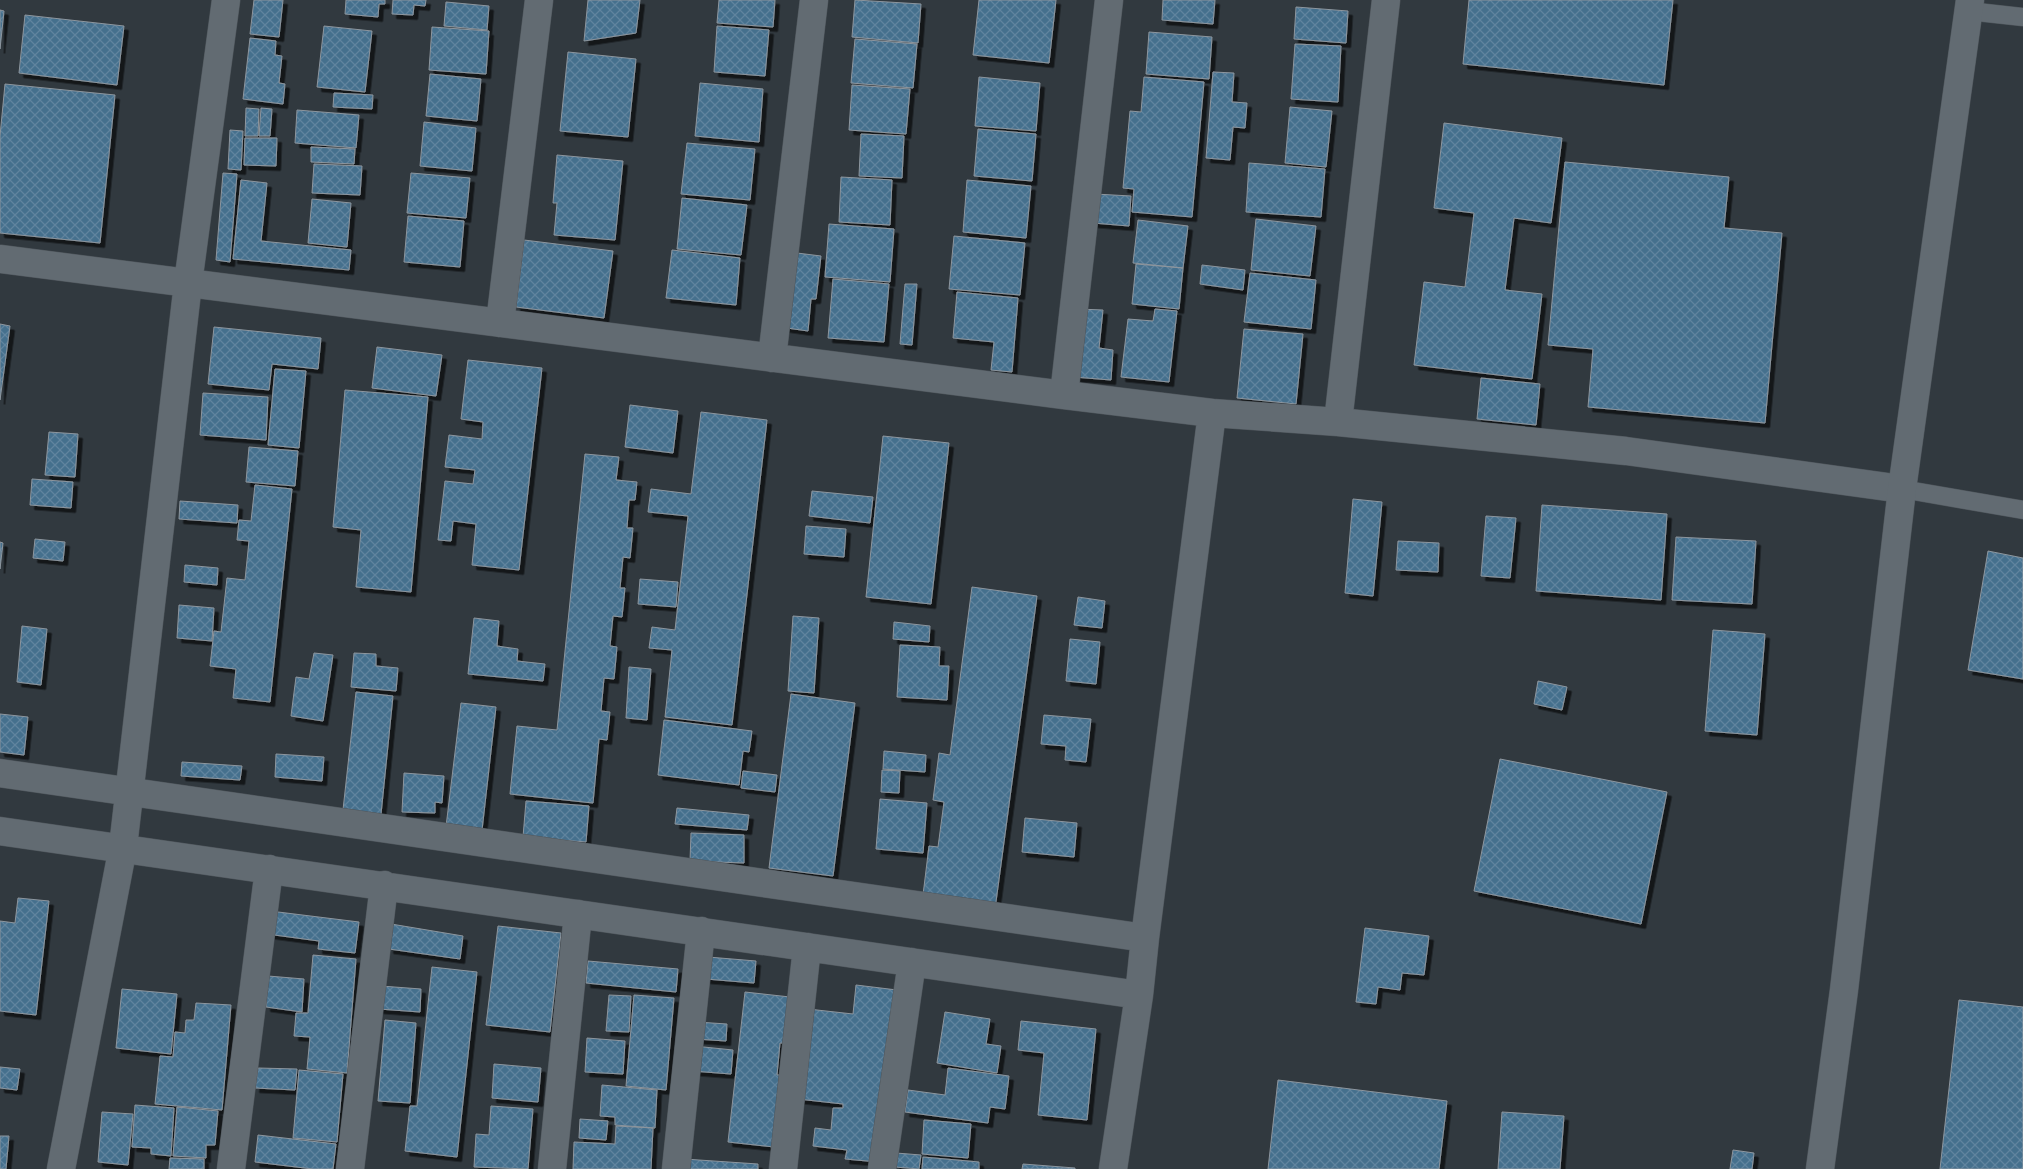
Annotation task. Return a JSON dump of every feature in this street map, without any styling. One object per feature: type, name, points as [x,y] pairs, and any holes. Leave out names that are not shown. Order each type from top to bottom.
[{"type":"street","points":[[61,1169],[123,848],[188,283],[226,0]]},
{"type":"street","points":[[500,323],[539,0]]},
{"type":"street","points":[[772,358],[814,0]]},
{"type":"street","points":[[1064,395],[1109,0]]},
{"type":"street","points":[[1338,422],[1386,0]]},
{"type":"street","points":[[1820,1169],[1844,990],[1902,489],[1969,5]]},
{"type":"street","points":[[0,259],[1212,413],[1338,422],[1626,451],[1902,489]]},
{"type":"street","points":[[1113,1169],[1139,995],[1212,413]]},
{"type":"street","points":[[0,773],[1145,938]]},
{"type":"street","points":[[0,831],[1139,995]]},
{"type":"street","points":[[231,1169],[269,869]]},
{"type":"street","points":[[350,1169],[384,885]]},
{"type":"street","points":[[552,1169],[578,914]]},
{"type":"street","points":[[676,1169],[701,931]]},
{"type":"street","points":[[783,1169],[807,947]]},
{"type":"street","points":[[882,1169],[912,962]]},
{"type":"lane","points":[[1969,5],[2023,17]]},
{"type":"lane","points":[[1902,489],[2023,510]]},
{"type":"building","points":[[254,0],[283,0],[279,37],[250,34]]},
{"type":"building","points":[[346,0],[385,0],[385,4],[379,4],[378,17],[345,14]]},
{"type":"building","points":[[393,0],[426,0],[425,6],[414,5],[413,15],[392,14]]},
{"type":"building","points":[[588,0],[640,0],[636,33],[584,41]]},
{"type":"building","points":[[719,0],[775,0],[773,27],[717,23]]},
{"type":"building","points":[[855,0],[921,4],[918,43],[852,37]]},
{"type":"building","points":[[979,0],[1056,0],[1049,63],[973,55]]},
{"type":"building","points":[[1163,0],[1215,0],[1213,24],[1162,20]]},
{"type":"building","points":[[1469,0],[1673,0],[1664,85],[1463,64]]},
{"type":"building","points":[[446,2],[489,6],[487,30],[444,26]]},
{"type":"building","points":[[1296,7],[1348,11],[1346,43],[1294,39]]},
{"type":"building","points":[[0,10],[4,11],[0,49]]},
{"type":"building","points":[[25,15],[124,26],[117,85],[19,73]]},
{"type":"building","points":[[324,26],[372,31],[365,92],[317,87]]},
{"type":"building","points":[[717,26],[769,30],[765,76],[714,72]]},
{"type":"building","points":[[432,27],[489,31],[486,74],[429,70]]},
{"type":"building","points":[[1149,32],[1212,37],[1209,79],[1146,74]]},
{"type":"building","points":[[250,38],[276,41],[275,55],[282,56],[279,83],[285,84],[283,104],[243,99]]},
{"type":"building","points":[[855,39],[917,44],[913,88],[851,83]]},
{"type":"building","points":[[1295,44],[1341,46],[1338,102],[1291,99]]},
{"type":"building","points":[[568,52],[636,59],[628,137],[560,131]]},
{"type":"building","points":[[1213,72],[1234,73],[1232,102],[1247,103],[1245,128],[1233,127],[1230,160],[1206,158]]},
{"type":"building","points":[[430,74],[481,79],[477,121],[426,116]]},
{"type":"building","points":[[979,77],[1040,83],[1036,131],[975,126]]},
{"type":"building","points":[[1144,77],[1204,82],[1192,217],[1132,212],[1134,189],[1123,188],[1130,111],[1141,112]]},
{"type":"building","points":[[700,83],[763,89],[759,142],[695,136]]},
{"type":"building","points":[[5,84],[115,95],[100,243],[0,233],[0,136]]},
{"type":"building","points":[[852,85],[910,89],[906,134],[849,130]]},
{"type":"building","points":[[334,93],[373,95],[372,109],[333,107]]},
{"type":"building","points":[[1290,107],[1332,111],[1326,167],[1285,163]]},
{"type":"building","points":[[246,108],[259,109],[258,136],[245,136]]},
{"type":"building","points":[[261,108],[272,109],[270,136],[259,136]]},
{"type":"building","points":[[297,110],[359,115],[356,148],[295,143]]},
{"type":"building","points":[[424,122],[476,128],[472,171],[420,166]]},
{"type":"building","points":[[1444,123],[1562,138],[1551,223],[1514,218],[1505,290],[1542,294],[1532,379],[1414,365],[1424,282],[1465,287],[1474,213],[1434,208]]},
{"type":"building","points":[[978,129],[1036,134],[1032,181],[974,176]]},
{"type":"building","points":[[230,130],[243,131],[241,170],[228,169]]},
{"type":"building","points":[[861,134],[904,136],[902,178],[859,176]]},
{"type":"building","points":[[245,138],[277,138],[276,166],[244,165]]},
{"type":"building","points":[[687,143],[755,149],[750,200],[681,194]]},
{"type":"building","points":[[311,147],[355,149],[354,164],[311,162]]},
{"type":"building","points":[[557,155],[623,161],[615,240],[554,235],[557,203],[553,203]]},
{"type":"building","points":[[1565,162],[1729,177],[1724,228],[1782,233],[1765,423],[1588,407],[1593,349],[1548,345]]},
{"type":"building","points":[[1249,163],[1325,169],[1321,217],[1246,212]]},
{"type":"building","points":[[314,164],[362,166],[360,195],[312,193]]},
{"type":"building","points":[[223,173],[237,174],[230,262],[216,260]]},
{"type":"building","points":[[411,173],[470,178],[466,218],[407,213]]},
{"type":"building","points":[[841,177],[892,180],[890,225],[839,222]]},
{"type":"building","points":[[241,180],[267,183],[261,241],[351,250],[349,270],[233,259]]},
{"type":"building","points":[[967,180],[1031,186],[1026,238],[963,232]]},
{"type":"building","points":[[1095,194],[1131,196],[1129,226],[1093,223]]},
{"type":"building","points":[[682,198],[747,205],[741,255],[677,249]]},
{"type":"building","points":[[312,199],[351,203],[347,247],[308,243]]},
{"type":"building","points":[[408,216],[464,221],[460,267],[404,262]]},
{"type":"building","points":[[1256,219],[1316,226],[1310,276],[1251,270]]},
{"type":"building","points":[[1138,220],[1188,226],[1183,268],[1133,263]]},
{"type":"building","points":[[829,224],[894,229],[890,282],[825,277]]},
{"type":"building","points":[[954,236],[1025,243],[1020,295],[949,289]]},
{"type":"building","points":[[524,240],[613,251],[604,318],[516,307]]},
{"type":"building","points":[[672,250],[740,258],[736,305],[666,298]]},
{"type":"building","points":[[789,252],[821,256],[816,299],[811,299],[808,331],[780,327]]},
{"type":"building","points":[[1136,264],[1183,268],[1179,309],[1132,304]]},
{"type":"building","points":[[1202,265],[1245,270],[1243,290],[1200,284]]},
{"type":"building","points":[[1250,273],[1316,280],[1311,329],[1244,322]]},
{"type":"building","points":[[833,279],[889,284],[884,342],[828,338]]},
{"type":"building","points":[[905,284],[917,284],[912,345],[900,344]]},
{"type":"building","points":[[957,292],[1018,298],[1012,372],[991,370],[994,342],[953,338]]},
{"type":"building","points":[[1078,309],[1103,310],[1099,348],[1113,350],[1111,380],[1074,377]]},
{"type":"building","points":[[1155,309],[1177,311],[1169,382],[1121,377],[1128,319],[1153,321]]},
{"type":"building","points":[[0,324],[10,326],[0,400]]},
{"type":"building","points":[[214,327],[321,338],[318,369],[272,364],[269,390],[208,384]]},
{"type":"building","points":[[1244,329],[1303,334],[1296,404],[1237,398]]},
{"type":"building","points":[[377,347],[442,355],[436,396],[372,388]]},
{"type":"building","points":[[468,360],[542,368],[519,570],[472,565],[476,524],[453,521],[451,541],[438,540],[445,481],[473,484],[475,470],[445,467],[449,435],[482,439],[483,422],[461,419]]},
{"type":"building","points":[[275,369],[306,371],[299,448],[268,445]]},
{"type":"building","points":[[1481,378],[1540,384],[1536,425],[1477,419]]},
{"type":"building","points":[[345,390],[428,397],[411,592],[356,587],[361,530],[333,527]]},
{"type":"building","points":[[203,393],[268,397],[266,440],[200,435]]},
{"type":"building","points":[[630,405],[678,411],[673,453],[625,447]]},
{"type":"building","points":[[701,412],[767,420],[732,725],[665,717],[672,650],[649,648],[652,627],[675,630],[688,516],[648,512],[651,489],[691,494]]},
{"type":"building","points":[[49,432],[78,434],[75,477],[45,475]]},
{"type":"building","points":[[883,436],[949,443],[931,604],[866,597]]},
{"type":"building","points":[[249,447],[298,451],[295,486],[246,482]]},
{"type":"building","points":[[585,454],[619,457],[616,480],[637,482],[635,500],[629,500],[627,528],[633,528],[630,558],[623,557],[620,588],[625,588],[622,617],[613,616],[610,646],[617,647],[614,679],[604,678],[601,711],[610,712],[607,740],[599,739],[593,803],[510,794],[517,726],[557,730]]},
{"type":"building","points":[[32,479],[73,482],[71,508],[30,505]]},
{"type":"building","points":[[255,485],[292,489],[270,702],[233,698],[236,669],[210,666],[214,631],[221,632],[227,578],[245,580],[249,541],[237,540],[239,520],[251,521]]},
{"type":"building","points":[[812,491],[873,497],[870,523],[809,516]]},
{"type":"building","points":[[1353,499],[1382,502],[1373,596],[1345,593]]},
{"type":"building","points":[[180,501],[238,505],[237,523],[179,519]]},
{"type":"building","points":[[1542,505],[1667,514],[1661,600],[1536,591]]},
{"type":"building","points":[[1486,516],[1516,518],[1510,578],[1481,576]]},
{"type":"building","points":[[806,526],[846,529],[844,557],[804,554]]},
{"type":"building","points":[[1676,537],[1756,541],[1752,604],[1672,600]]},
{"type":"building","points":[[35,539],[65,542],[63,561],[33,558]]},
{"type":"building","points":[[1398,541],[1439,543],[1438,572],[1396,570]]},
{"type":"building","points":[[0,542],[3,543],[0,569]]},
{"type":"building","points":[[1988,551],[2023,558],[2023,679],[1968,670]]},
{"type":"building","points":[[185,565],[218,568],[217,585],[184,582]]},
{"type":"building","points":[[640,579],[678,582],[676,607],[638,604]]},
{"type":"building","points":[[972,587],[1037,596],[995,909],[923,895],[929,846],[938,847],[944,802],[933,800],[939,753],[950,755]]},
{"type":"building","points":[[1078,597],[1105,601],[1102,628],[1074,625]]},
{"type":"building","points":[[179,605],[214,608],[212,641],[177,638]]},
{"type":"building","points":[[793,616],[819,618],[814,693],[788,691]]},
{"type":"building","points":[[474,618],[499,621],[497,646],[518,649],[517,661],[545,664],[543,681],[468,674]]},
{"type":"building","points":[[894,622],[930,626],[929,642],[893,639]]},
{"type":"building","points":[[22,626],[47,629],[41,685],[17,682]]},
{"type":"building","points":[[1713,630],[1765,634],[1757,735],[1705,731]]},
{"type":"building","points":[[1070,639],[1100,642],[1096,684],[1066,681]]},
{"type":"building","points":[[900,645],[940,647],[939,666],[949,666],[947,700],[897,697]]},
{"type":"building","points":[[314,653],[333,655],[323,721],[291,716],[296,677],[309,679]]},
{"type":"building","points":[[354,653],[376,654],[376,666],[398,668],[396,691],[351,687]]},
{"type":"building","points":[[629,667],[651,669],[647,720],[626,718]]},
{"type":"building","points":[[1538,681],[1567,687],[1562,710],[1534,704]]},
{"type":"building","points":[[356,692],[393,696],[380,824],[342,819]]},
{"type":"building","points":[[791,694],[855,703],[833,876],[769,868]]},
{"type":"building","points":[[461,703],[496,707],[481,839],[445,835]]},
{"type":"building","points":[[0,714],[28,717],[24,755],[0,752]]},
{"type":"building","points":[[1044,715],[1091,719],[1086,762],[1065,760],[1066,746],[1041,744]]},
{"type":"building","points":[[664,720],[752,731],[749,752],[743,751],[739,785],[658,775]]},
{"type":"building","points":[[884,751],[926,755],[925,772],[883,769]]},
{"type":"building","points":[[276,754],[324,757],[322,781],[275,777]]},
{"type":"building","points":[[1500,759],[1667,792],[1641,924],[1474,891]]},
{"type":"building","points":[[182,762],[242,766],[240,780],[181,776]]},
{"type":"building","points":[[882,770],[900,771],[899,793],[881,792]]},
{"type":"building","points":[[743,771],[777,775],[775,792],[741,788]]},
{"type":"building","points":[[404,773],[444,776],[442,803],[435,802],[435,813],[402,812]]},
{"type":"building","points":[[880,799],[927,803],[923,853],[876,849]]},
{"type":"building","points":[[526,801],[589,806],[586,842],[523,837]]},
{"type":"building","points":[[677,808],[749,815],[747,830],[675,824]]},
{"type":"building","points":[[1025,818],[1077,823],[1074,857],[1022,852]]},
{"type":"building","points":[[691,833],[744,835],[744,863],[690,861]]},
{"type":"building","points":[[18,898],[49,901],[36,1015],[0,1011],[0,921],[15,923]]},
{"type":"building","points":[[270,911],[359,922],[355,953],[318,949],[319,941],[267,934]]},
{"type":"building","points":[[391,924],[463,936],[460,959],[389,949]]},
{"type":"building","points":[[498,926],[561,933],[550,1032],[486,1025]]},
{"type":"building","points":[[1365,928],[1429,936],[1424,975],[1402,973],[1400,990],[1378,987],[1376,1004],[1356,1002]]},
{"type":"building","points":[[313,955],[356,959],[347,1073],[307,1069],[310,1037],[294,1036],[296,1013],[308,1013]]},
{"type":"building","points":[[708,957],[756,961],[754,983],[706,979]]},
{"type":"building","points":[[588,961],[678,969],[676,992],[586,983]]},
{"type":"building","points":[[432,967],[477,972],[457,1157],[405,1151],[410,1106],[417,1106]]},
{"type":"building","points":[[268,976],[304,979],[302,1012],[266,1007]]},
{"type":"building","points":[[856,985],[897,990],[878,1162],[845,1159],[847,1150],[813,1146],[815,1128],[831,1130],[833,1108],[843,1108],[843,1104],[798,1099],[808,1009],[853,1014]]},
{"type":"building","points":[[381,986],[421,989],[420,1012],[379,1009]]},
{"type":"building","points":[[122,989],[177,994],[171,1054],[116,1048]]},
{"type":"building","points":[[745,992],[790,997],[785,1043],[780,1043],[777,1075],[782,1075],[774,1147],[728,1142]]},
{"type":"building","points":[[609,995],[631,996],[629,1032],[606,1031]]},
{"type":"building","points":[[634,995],[674,998],[666,1090],[626,1086]]},
{"type":"building","points":[[1959,1000],[2023,1007],[2023,1169],[1940,1169]]},
{"type":"building","points":[[196,1003],[231,1005],[222,1110],[155,1104],[160,1056],[173,1057],[175,1032],[185,1033],[186,1020],[194,1020]]},
{"type":"building","points":[[945,1012],[990,1019],[986,1044],[1001,1046],[997,1073],[937,1063]]},
{"type":"building","points":[[385,1020],[416,1023],[410,1103],[378,1101]]},
{"type":"building","points":[[1021,1021],[1096,1029],[1087,1120],[1038,1115],[1044,1053],[1018,1050]]},
{"type":"building","points":[[697,1022],[727,1024],[726,1041],[696,1039]]},
{"type":"building","points":[[587,1038],[625,1041],[623,1074],[585,1072]]},
{"type":"building","points":[[694,1046],[733,1050],[731,1074],[692,1071]]},
{"type":"building","points":[[494,1064],[541,1068],[538,1102],[492,1098]]},
{"type":"building","points":[[0,1067],[20,1069],[17,1090],[0,1088]]},
{"type":"building","points":[[258,1068],[297,1069],[295,1090],[255,1088]]},
{"type":"building","points":[[948,1068],[1009,1076],[1005,1109],[990,1107],[988,1123],[905,1112],[908,1090],[945,1095]]},
{"type":"building","points":[[299,1070],[343,1074],[337,1142],[293,1138]]},
{"type":"building","points":[[1278,1080],[1447,1101],[1439,1169],[1268,1169]]},
{"type":"building","points":[[602,1085],[657,1090],[655,1128],[615,1125],[615,1117],[600,1116]]},
{"type":"building","points":[[135,1105],[174,1108],[171,1156],[151,1154],[151,1148],[132,1147]]},
{"type":"building","points":[[491,1106],[533,1109],[528,1169],[474,1167],[476,1134],[489,1135]]},
{"type":"building","points":[[177,1107],[218,1111],[215,1145],[206,1145],[206,1158],[173,1156]]},
{"type":"building","points":[[102,1112],[133,1114],[128,1165],[98,1162]]},
{"type":"building","points":[[1502,1112],[1564,1116],[1560,1169],[1498,1169]]},
{"type":"building","points":[[580,1119],[608,1121],[606,1140],[579,1138]]},
{"type":"building","points":[[924,1120],[971,1124],[968,1158],[922,1154]]},
{"type":"building","points":[[616,1126],[653,1128],[651,1169],[573,1169],[574,1142],[615,1144]]},
{"type":"building","points":[[258,1135],[336,1144],[333,1169],[313,1169],[255,1162]]},
{"type":"building","points":[[0,1136],[9,1136],[6,1169],[0,1169]]},
{"type":"building","points":[[1733,1150],[1754,1153],[1752,1169],[1730,1169]]},
{"type":"building","points":[[896,1153],[921,1155],[919,1169],[895,1167]]},
{"type":"building","points":[[923,1157],[979,1162],[979,1169],[922,1169]]},
{"type":"building","points":[[170,1158],[204,1159],[204,1169],[169,1169]]},
{"type":"building","points":[[684,1159],[758,1164],[758,1169],[683,1169]]},
{"type":"building","points":[[1023,1164],[1075,1168],[1075,1169],[1022,1169]]}]
